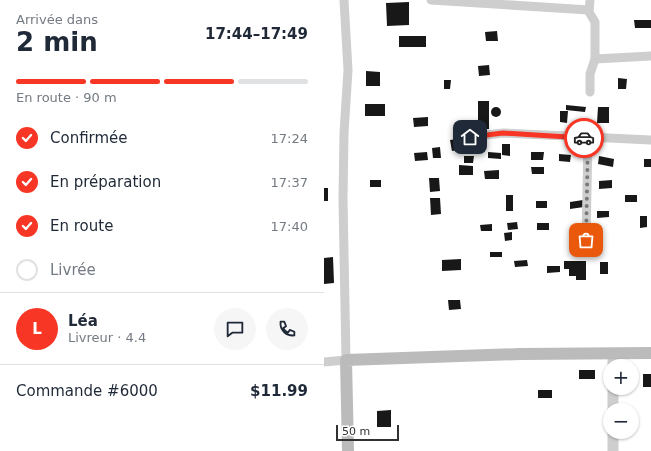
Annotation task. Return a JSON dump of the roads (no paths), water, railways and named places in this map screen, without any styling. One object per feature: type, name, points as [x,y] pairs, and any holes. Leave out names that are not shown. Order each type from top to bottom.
[{"type":"main road","points":[[618,359],[651,353]]},
{"type":"main road","points":[[348,451],[346,360],[520,354],[603,359]]},
{"type":"street","points":[[324,362],[346,360],[343,199],[344,133],[348,70],[344,0]]},
{"type":"street","points":[[431,0],[589,10]]},
{"type":"street","points":[[590,0],[589,10],[595,22],[595,59],[590,74],[590,92]]},
{"type":"street","points":[[595,59],[651,56]]},
{"type":"street","points":[[470,137],[503,133],[651,140]]},
{"type":"street","points":[[586,240],[588,138]]},
{"type":"street","points":[[613,439],[613,451]]}]
